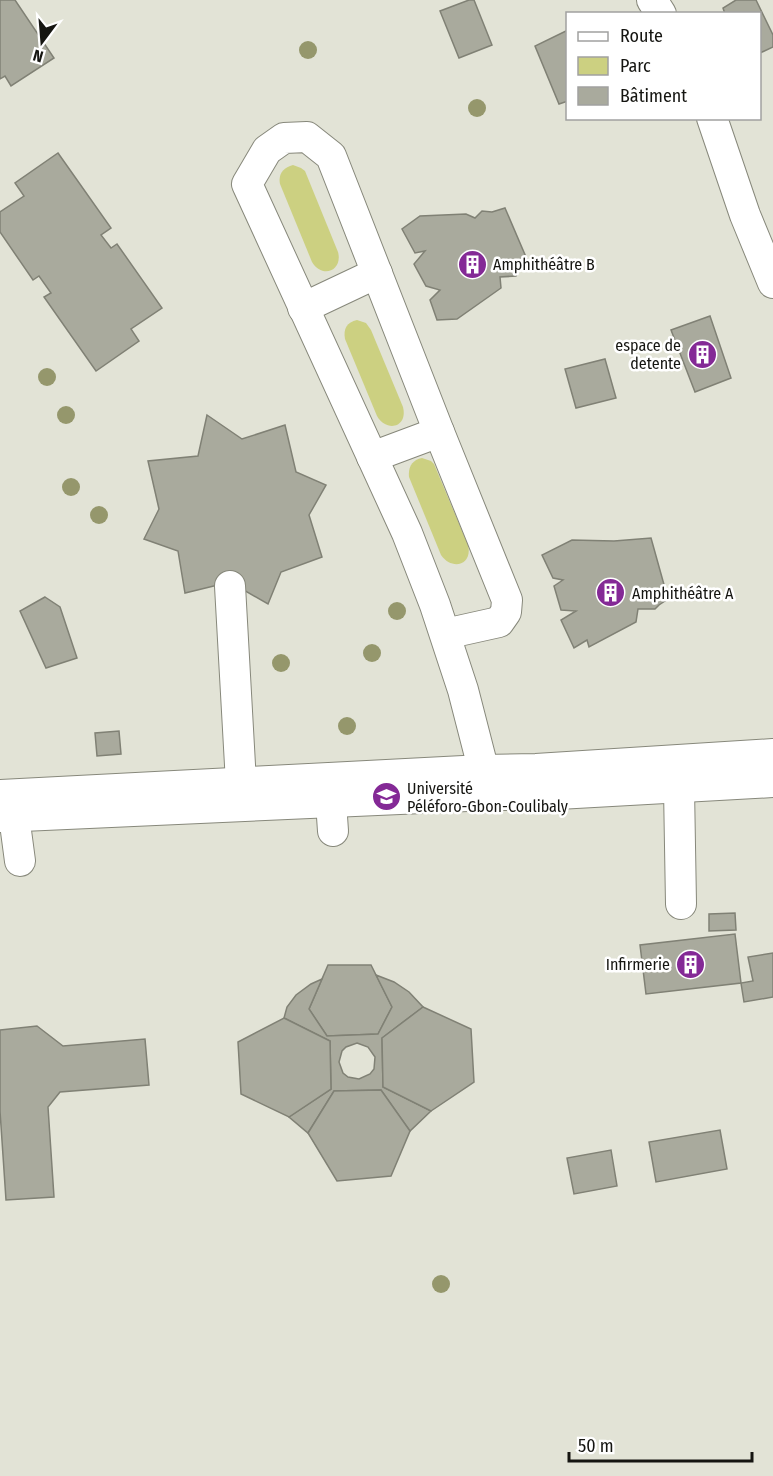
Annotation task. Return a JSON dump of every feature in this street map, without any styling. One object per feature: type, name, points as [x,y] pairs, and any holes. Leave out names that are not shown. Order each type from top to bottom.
[{"type":"lane","points":[[713,120],[745,215],[773,283]]},
{"type":"lane","points":[[445,634],[498,622],[506,612],[507,600],[331,156],[307,137],[284,138],[267,150],[246,184],[407,533],[435,604],[463,690],[486,783]]},
{"type":"lane","points":[[303,308],[376,273]]},
{"type":"lane","points":[[372,458],[439,432]]},
{"type":"lane","points":[[230,586],[241,783]]},
{"type":"lane","points":[[170,798],[332,816],[486,783],[536,769],[773,754]]},
{"type":"lane","points":[[20,861],[5,809],[170,798],[241,783],[486,783],[540,795],[773,782]]},
{"type":"lane","points":[[680,788],[681,903]]},
{"type":"green space","points":[[293,165],[305,171],[338,252],[339,259],[335,268],[331,270],[321,270],[312,262],[280,184],[282,172]]},
{"type":"green space","points":[[357,320],[366,323],[371,330],[403,407],[404,414],[400,423],[396,425],[386,425],[377,416],[345,339],[346,326]]},
{"type":"green space","points":[[422,458],[434,464],[468,545],[467,557],[460,564],[451,563],[441,555],[409,477],[411,464]]},
{"type":"building","points":[[0,0],[15,0],[54,58],[11,86],[5,76],[0,79]]},
{"type":"building","points":[[474,0],[492,45],[459,58],[440,11]]},
{"type":"building","points":[[736,0],[756,0],[773,35],[773,47],[761,53],[761,12],[724,12],[723,8]]},
{"type":"building","points":[[566,31],[566,102],[559,104],[535,46]]},
{"type":"building","points":[[58,153],[111,228],[101,235],[111,248],[117,244],[162,308],[131,329],[139,341],[96,371],[44,297],[51,293],[39,276],[33,280],[0,232],[0,212],[24,196],[15,183]]},
{"type":"building","name":"Amphithéâtre B","points":[[505,208],[529,264],[519,270],[516,276],[500,277],[501,288],[457,319],[437,320],[430,300],[440,290],[426,286],[414,264],[425,251],[415,253],[402,229],[420,216],[466,214],[475,218],[482,211],[492,212]]},
{"type":"building","name":"espace de detente","points":[[710,316],[731,378],[695,392],[671,330]]},
{"type":"building","points":[[605,359],[616,398],[576,408],[565,369]]},
{"type":"building","points":[[207,415],[242,439],[285,425],[296,472],[326,485],[309,515],[322,557],[281,572],[268,604],[230,582],[185,593],[178,551],[144,539],[159,509],[148,461],[198,456]]},
{"type":"building","name":"Amphithéâtre A","points":[[651,538],[668,599],[655,609],[638,609],[636,622],[589,647],[587,640],[574,648],[561,620],[576,611],[561,610],[554,586],[563,580],[553,578],[542,555],[572,540],[614,541]]},
{"type":"building","points":[[45,597],[60,607],[77,658],[46,668],[20,611]]},
{"type":"building","points":[[119,731],[121,754],[97,756],[95,733]]},
{"type":"building","points":[[735,913],[736,930],[709,931],[709,914]]},
{"type":"building","name":"Infirmerie","points":[[735,934],[741,983],[646,994],[640,945]]},
{"type":"building","points":[[773,953],[773,997],[744,1002],[741,983],[753,981],[748,957]]},
{"type":"building","points":[[328,965],[371,965],[392,1007],[378,1034],[327,1036],[309,1009]]},
{"type":"building","points":[[376,975],[394,982],[409,992],[423,1007],[382,1038],[383,1087],[431,1111],[410,1131],[381,1090],[334,1091],[308,1133],[289,1117],[331,1089],[330,1041],[284,1018],[287,1007],[296,995],[322,979],[309,1009],[327,1036],[378,1034],[392,1007]],"holes":[[[357,1043],[368,1047],[375,1057],[374,1069],[370,1074],[359,1079],[348,1077],[343,1073],[339,1062],[342,1051]]]},
{"type":"building","points":[[423,1007],[471,1029],[474,1082],[431,1111],[383,1087],[382,1038]]},
{"type":"building","points":[[284,1018],[330,1041],[331,1089],[289,1117],[241,1094],[238,1042]]},
{"type":"building","points":[[37,1026],[63,1046],[145,1039],[149,1085],[60,1092],[48,1107],[54,1197],[6,1200],[0,1111],[0,1030]]},
{"type":"building","points":[[381,1090],[410,1131],[391,1176],[337,1181],[308,1133],[334,1091]]},
{"type":"building","points":[[720,1130],[727,1169],[656,1182],[649,1142]]},
{"type":"building","points":[[611,1150],[617,1186],[574,1194],[567,1158]]},
{"type":"place","name":"Amphithéâtre B","points":[[472,264]]},
{"type":"place","name":"espace de detente","points":[[702,354]]},
{"type":"place","name":"Amphithéâtre A","points":[[611,593]]},
{"type":"place","name":"Université Péléforo-Gbon-Coulibaly","points":[[386,797]]},
{"type":"place","name":"Infirmerie","points":[[691,964]]}]
